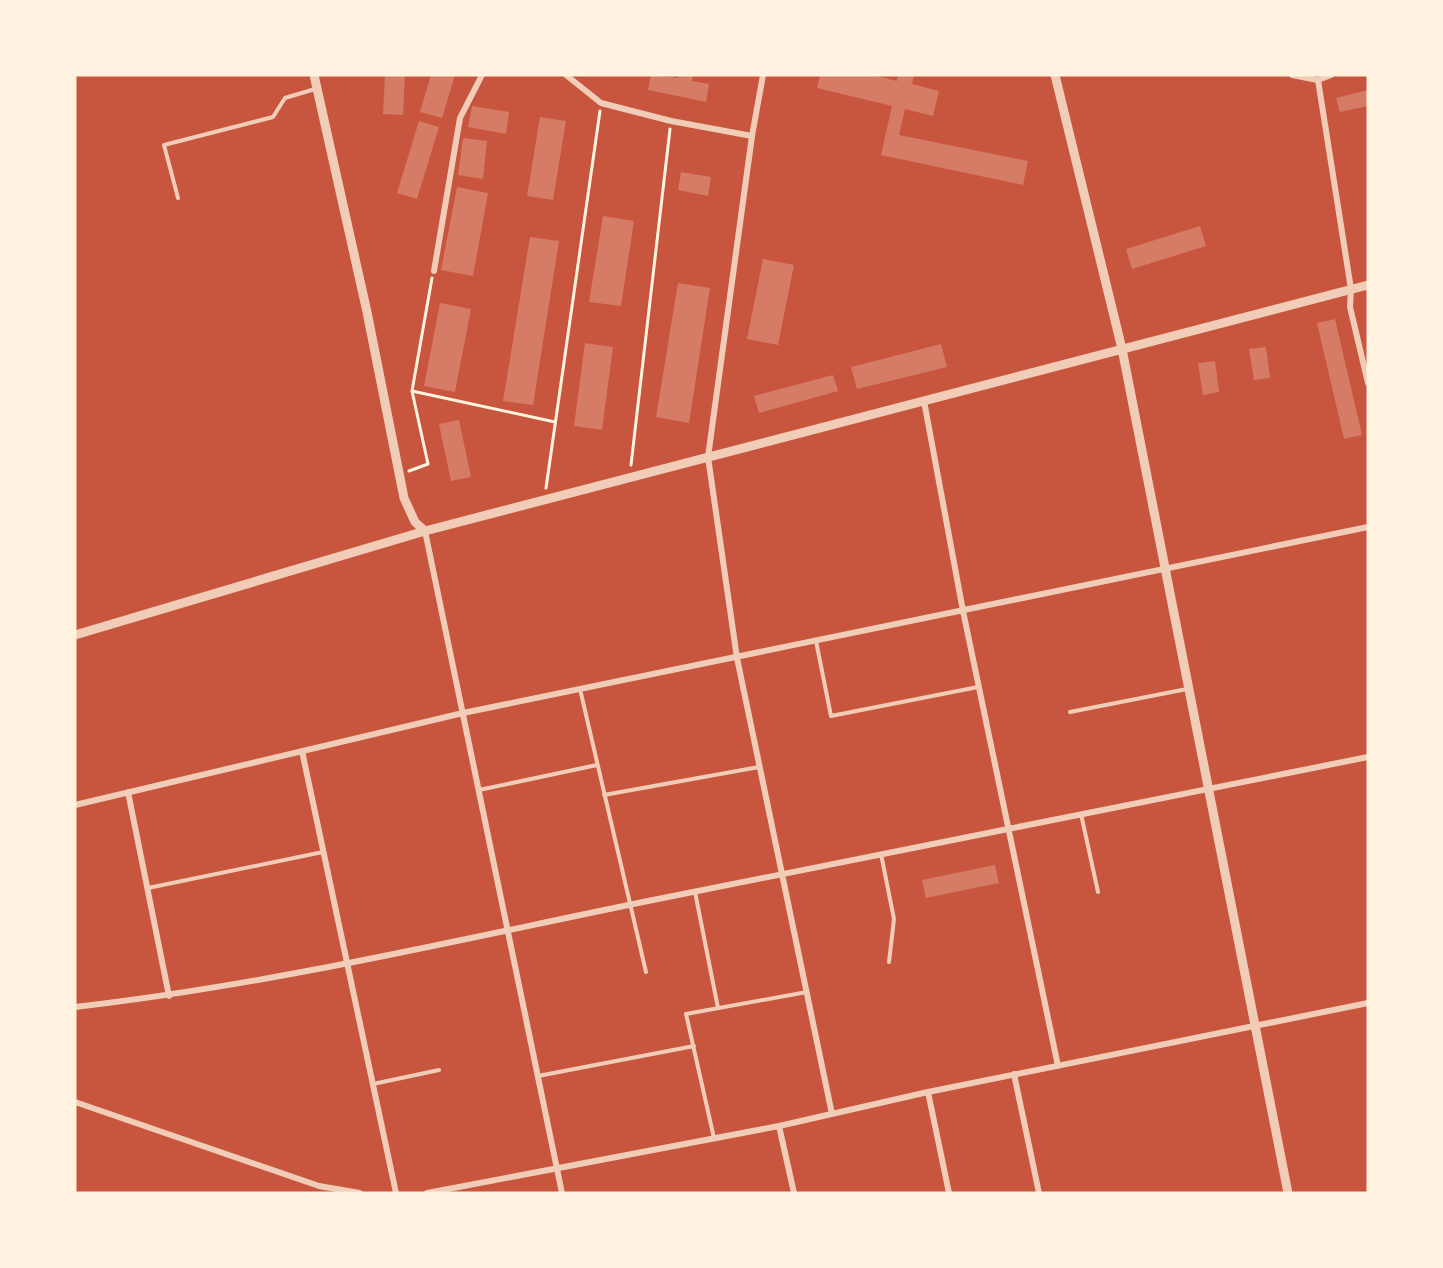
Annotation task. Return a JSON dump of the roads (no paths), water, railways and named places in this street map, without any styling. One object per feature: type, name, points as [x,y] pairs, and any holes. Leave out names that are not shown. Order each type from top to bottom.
[{"type":"street","points":[[314,75],[367,312],[404,498],[415,522],[425,531],[562,1193]]},
{"type":"street","points":[[434,271],[460,118],[482,75]]},
{"type":"street","points":[[566,75],[601,104],[671,121],[752,136]]},
{"type":"street","points":[[763,75],[752,136],[708,458],[737,657],[832,1114]]},
{"type":"street","points":[[1055,75],[1122,349],[1167,570],[1187,689],[1288,1193]]},
{"type":"street","points":[[1292,75],[1318,80],[1331,75]]},
{"type":"street","points":[[1318,80],[1351,290],[1350,307],[1368,383]]},
{"type":"street","points":[[75,635],[425,531],[1368,285]]},
{"type":"street","points":[[924,401],[978,687],[1058,1066]]},
{"type":"street","points":[[75,805],[463,713],[1368,527]]},
{"type":"street","points":[[302,751],[396,1193]]},
{"type":"street","points":[[75,1007],[169,996],[347,964],[782,873],[1368,757]]},
{"type":"street","points":[[128,792],[169,996]]},
{"type":"street","points":[[427,1193],[779,1126],[1014,1074],[1254,1028],[1368,1003]]},
{"type":"street","points":[[1014,1074],[1039,1193]]},
{"type":"street","points":[[928,1092],[949,1193]]},
{"type":"street","points":[[75,1102],[319,1186],[360,1193]]},
{"type":"street","points":[[779,1126],[794,1193]]},
{"type":"lane","points":[[178,198],[164,145],[273,117],[285,98],[317,88]]},
{"type":"lane","points":[[816,641],[831,716],[978,687]]},
{"type":"lane","points":[[580,689],[628,905],[646,972]]},
{"type":"lane","points":[[1070,712],[1187,689]]},
{"type":"lane","points":[[479,790],[597,765]]},
{"type":"lane","points":[[604,795],[760,767]]},
{"type":"lane","points":[[1081,814],[1098,892]]},
{"type":"lane","points":[[147,888],[323,852]]},
{"type":"lane","points":[[881,853],[894,919],[890,962]]},
{"type":"lane","points":[[695,891],[718,1008]]},
{"type":"lane","points":[[714,1138],[686,1014],[807,992]]},
{"type":"lane","points":[[538,1076],[694,1046]]},
{"type":"lane","points":[[373,1084],[439,1070]]}]
